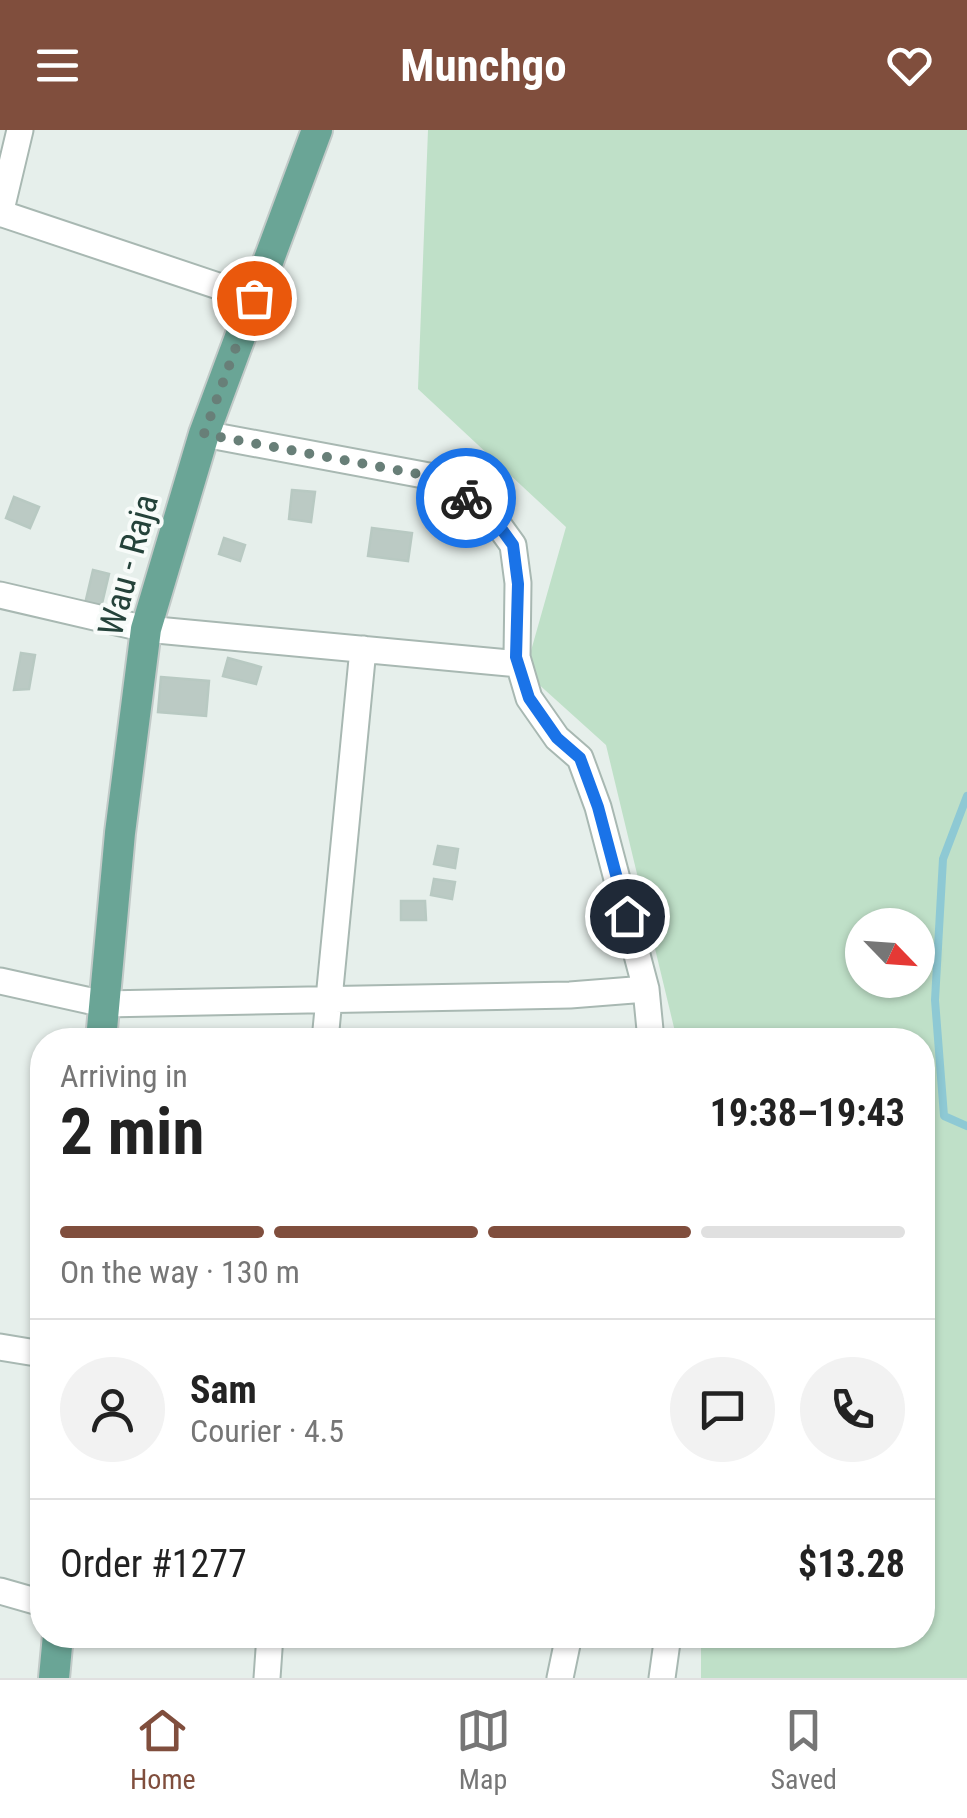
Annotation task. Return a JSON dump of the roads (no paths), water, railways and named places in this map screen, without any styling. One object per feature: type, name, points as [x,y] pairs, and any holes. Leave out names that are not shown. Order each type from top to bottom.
[{"type":"main road","name":"Wau - Raja","points":[[102,1028],[120,833],[146,629],[204,434],[317,130]]},
{"type":"main road","points":[[54,1678],[57,1648]]},
{"type":"street","points":[[20,130],[0,213],[254,298]]},
{"type":"street","points":[[204,434],[445,479],[500,527],[513,545],[518,584],[519,664],[529,698],[557,738],[580,758],[598,807],[646,990],[650,1028]]},
{"type":"street","points":[[0,595],[146,629],[519,664]]},
{"type":"street","points":[[326,1028],[363,649]]},
{"type":"street","points":[[0,981],[104,1004],[570,995],[646,990]]},
{"type":"street","points":[[0,1348],[30,1352]]},
{"type":"street","points":[[0,1591],[30,1600]]},
{"type":"street","points":[[267,1678],[269,1648]]},
{"type":"street","points":[[560,1678],[566,1648]]},
{"type":"street","points":[[662,1678],[666,1648]]},
{"type":"waterway","points":[[967,796],[943,859],[935,1000],[944,1116],[967,1126]]}]
